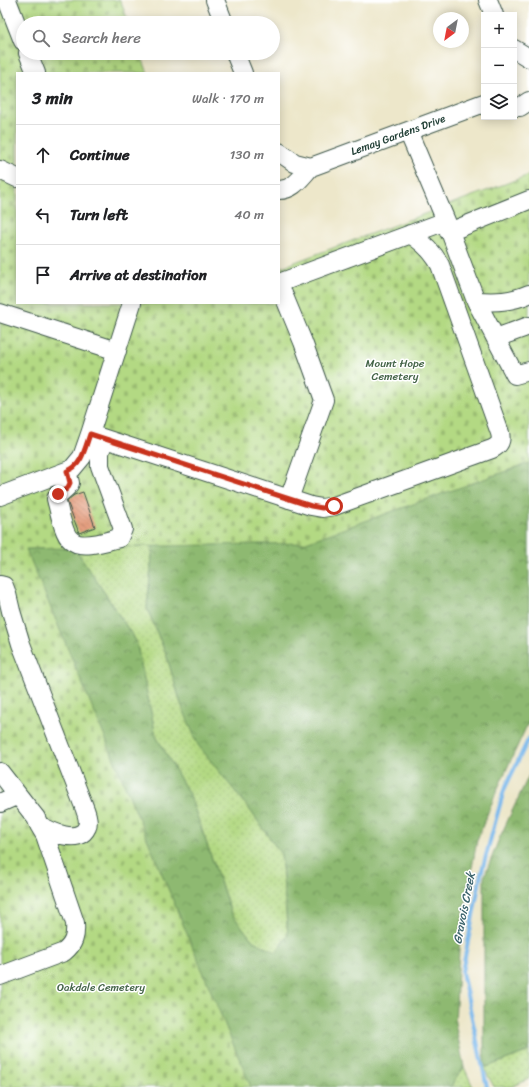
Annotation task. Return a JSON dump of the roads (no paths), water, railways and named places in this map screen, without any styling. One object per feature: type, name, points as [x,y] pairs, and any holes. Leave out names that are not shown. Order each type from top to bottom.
[{"type":"street","points":[[7,0],[16,23]]},
{"type":"street","points":[[215,0],[221,16]]},
{"type":"street","points":[[488,0],[493,12]]},
{"type":"street","points":[[517,51],[529,58]]},
{"type":"street","points":[[31,60],[36,72]]},
{"type":"street","points":[[238,60],[243,72]]},
{"type":"street","points":[[517,107],[520,107],[529,101]]},
{"type":"street","name":"Lemay Gardens Drive","points":[[280,190],[287,190],[294,186],[311,167],[481,104]]},
{"type":"street","points":[[408,131],[476,301],[515,375],[529,371]]},
{"type":"street","points":[[280,153],[295,164],[311,167]]},
{"type":"street","points":[[280,284],[410,234],[447,226],[529,200]]},
{"type":"street","points":[[97,436],[289,499],[322,508],[334,506],[498,446],[502,440],[500,432],[440,265],[436,256],[421,241],[410,234]]},
{"type":"street","points":[[280,286],[303,342],[324,400],[289,499]]},
{"type":"street","points":[[476,301],[501,302],[516,299],[529,294]]},
{"type":"street","points":[[0,496],[72,469],[97,436],[117,351],[132,304]]},
{"type":"street","points":[[0,313],[117,351]]},
{"type":"street","points":[[496,338],[529,326]]},
{"type":"street","points":[[67,471],[70,483],[67,489],[58,494],[56,499],[65,530],[70,540],[78,544],[97,544],[119,538],[123,530],[100,466],[100,453],[97,436]]},
{"type":"street","points":[[0,585],[4,586],[7,594],[21,644],[81,799],[88,822],[87,828],[80,834],[72,836],[52,832],[39,824]]},
{"type":"street","points":[[0,606],[13,619]]},
{"type":"street","points":[[0,772],[36,818],[45,835],[75,923],[76,935],[71,947],[64,952],[0,976]]},
{"type":"street","points":[[0,803],[18,795]]},
{"type":"waterway","name":"Gravois Creek","points":[[487,1087],[462,972],[481,874],[504,790],[529,738]]},
{"type":"park label","name":"Mount Hope Cemetery","points":[[395,369]]},
{"type":"park label","name":"Oakdale Cemetery","points":[[101,987]]}]
